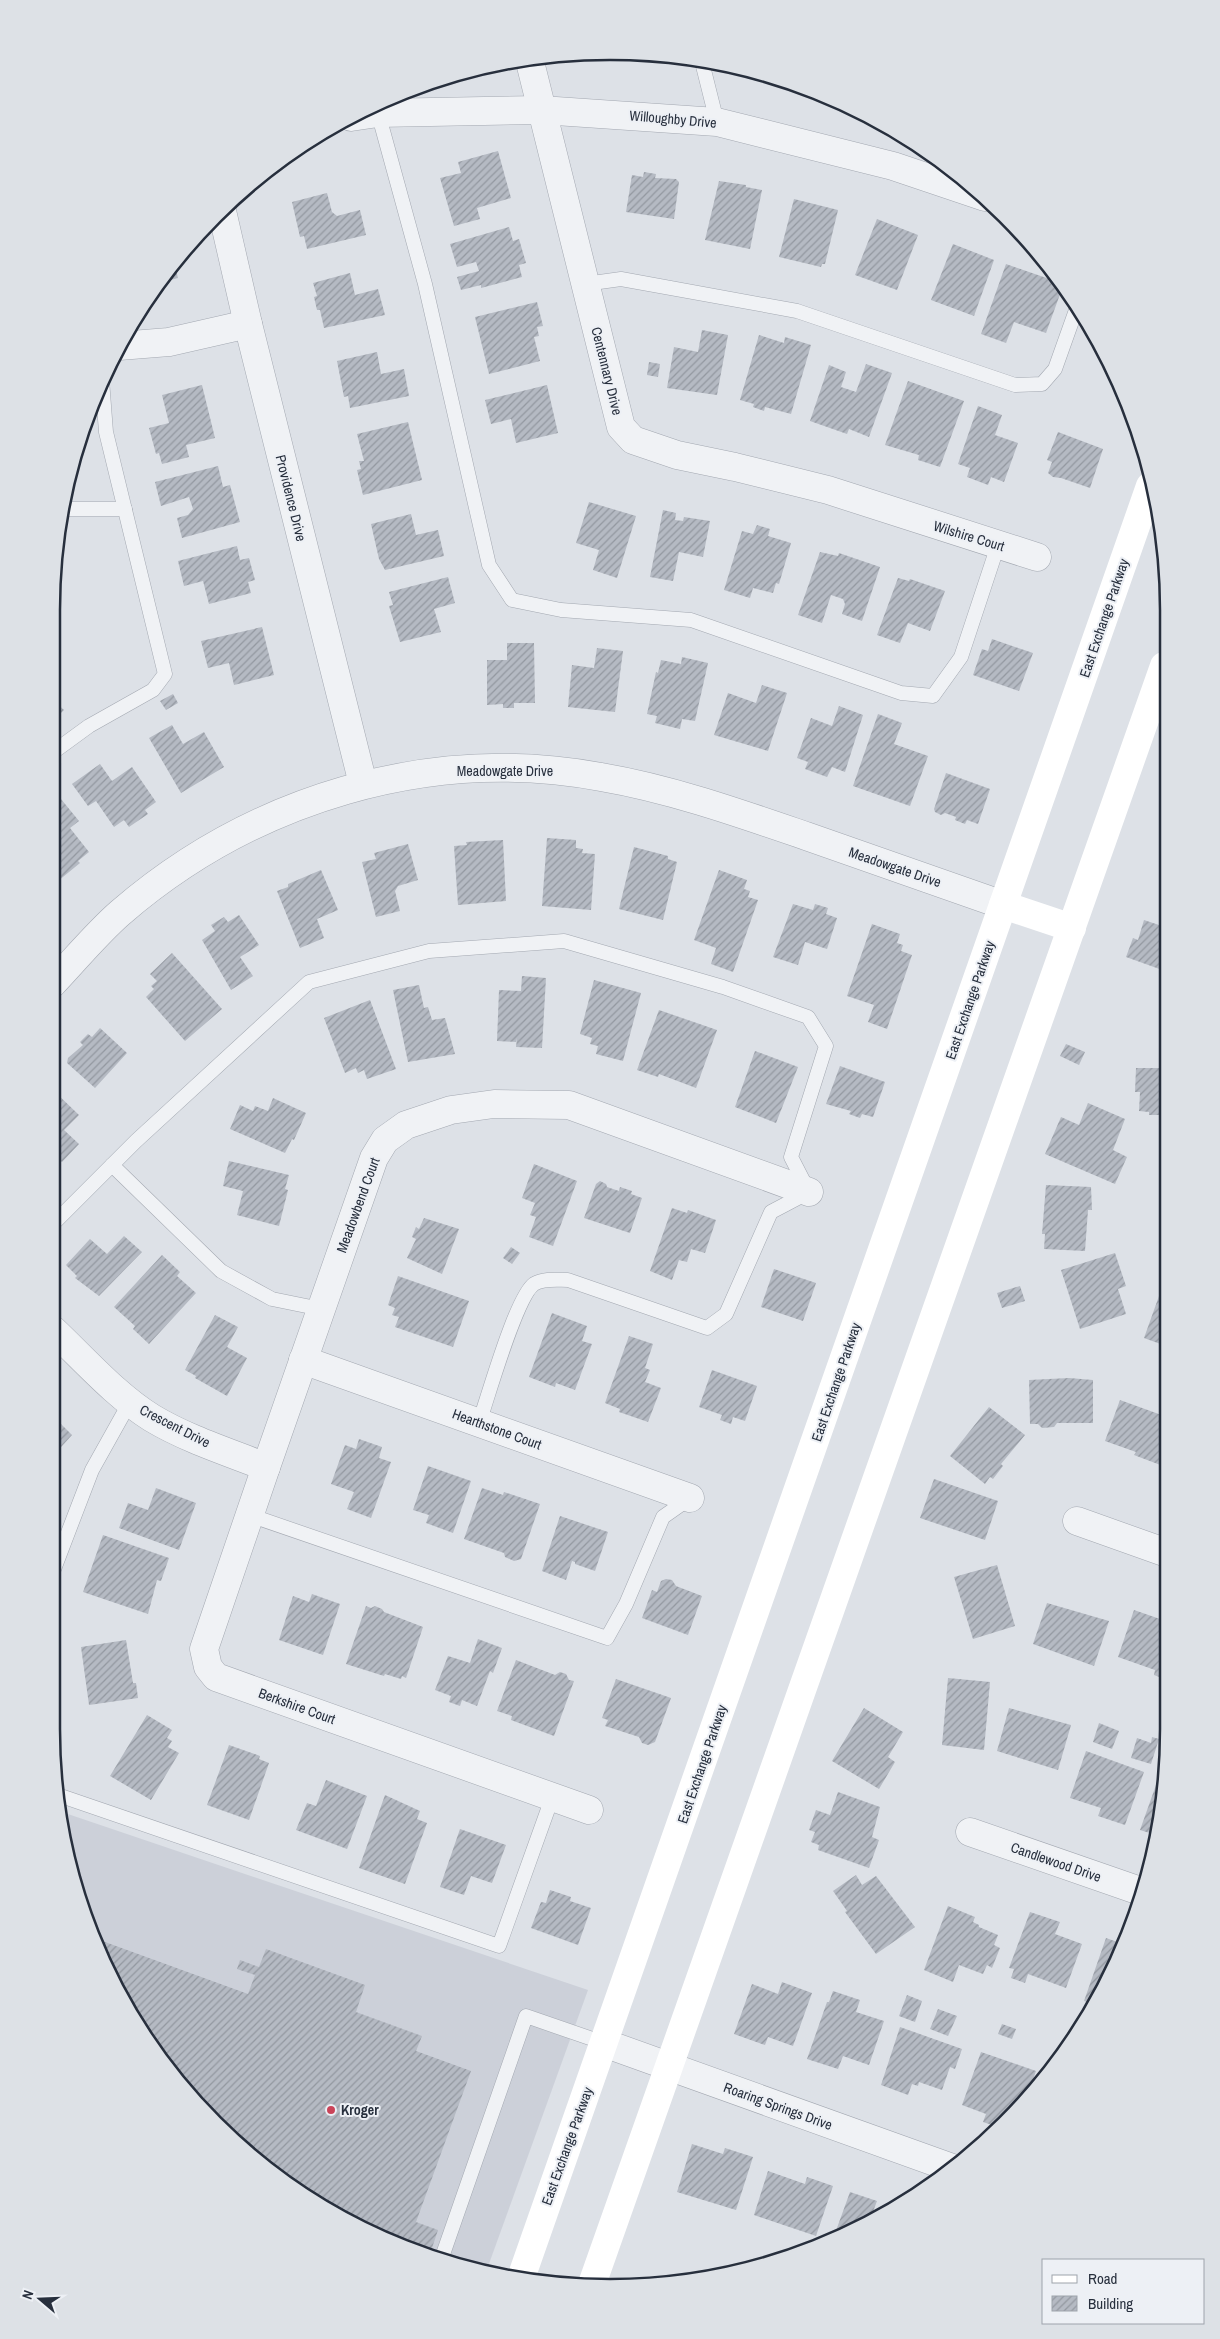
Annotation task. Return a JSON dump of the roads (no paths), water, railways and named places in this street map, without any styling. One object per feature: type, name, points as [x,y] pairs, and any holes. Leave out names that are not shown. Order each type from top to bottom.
[{"type":"main road","name":"East Exchange Parkway","points":[[523,2271],[1147,494]]},
{"type":"main road","points":[[594,2279],[1160,677]]},
{"type":"main road","points":[[1003,905],[1072,928]]},
{"type":"street","name":"Centennary Drive","points":[[530,66],[621,427],[633,440],[677,455],[735,466],[828,490],[900,514]]},
{"type":"street","name":"Willoughby Drive","points":[[384,109],[542,110],[717,122],[893,166],[966,191]]},
{"type":"street","name":"Providence Drive","points":[[224,218],[248,324],[363,784]]},
{"type":"street","points":[[129,345],[169,342],[248,324]]},
{"type":"street","name":"Wilshire Court","points":[[900,514],[1037,557]]},
{"type":"street","name":"Meadowgate Drive","points":[[60,976],[119,914],[174,871],[233,834],[296,805],[363,784],[422,773],[482,767],[541,769],[601,776],[725,808],[1003,905]]},
{"type":"street","name":"Meadowbend Court","points":[[266,1467],[374,1158],[385,1140],[406,1125],[451,1110],[504,1104],[570,1105],[808,1192]]},
{"type":"street","name":"Crescent Drive","points":[[60,1336],[130,1402],[153,1419],[266,1467]]},
{"type":"street","name":"Hearthstone Court","points":[[303,1360],[690,1498]]},
{"type":"street","name":"Berkshire Court","points":[[266,1467],[204,1649],[208,1667],[216,1676],[589,1810]]},
{"type":"street","points":[[1077,1521],[1160,1551]]},
{"type":"street","name":"Candlewood Drive","points":[[970,1832],[1136,1889]]},
{"type":"street","name":"Roaring Springs Drive","points":[[604,2043],[945,2165]]},
{"type":"lane","points":[[704,69],[717,122]]},
{"type":"lane","points":[[378,112],[425,284],[489,565],[512,600],[561,610],[691,620],[901,693],[933,696],[961,657],[998,545]]},
{"type":"lane","points":[[585,284],[621,279],[797,311],[1016,385],[1042,384],[1055,369],[1074,315]]},
{"type":"lane","points":[[60,747],[89,726],[153,690],[165,674],[106,432],[103,397]]},
{"type":"lane","points":[[70,509],[125,509]]},
{"type":"lane","points":[[60,1217],[112,1165],[308,982],[429,950],[564,941],[723,987],[808,1017],[826,1046],[791,1157],[808,1192],[771,1212],[726,1314],[708,1328],[568,1280],[553,1279],[534,1284],[520,1304],[479,1423]]},
{"type":"lane","points":[[112,1165],[221,1271],[272,1299],[321,1309]]},
{"type":"lane","points":[[60,1542],[92,1470],[130,1402]]},
{"type":"lane","points":[[249,1515],[607,1638],[626,1604],[663,1517],[690,1498]]},
{"type":"lane","points":[[65,1797],[499,1946],[552,1798]]},
{"type":"lane","points":[[443,2253],[526,2016],[604,2043]]},
{"type":"place","name":"Kroger","points":[[331,2110]]}]
